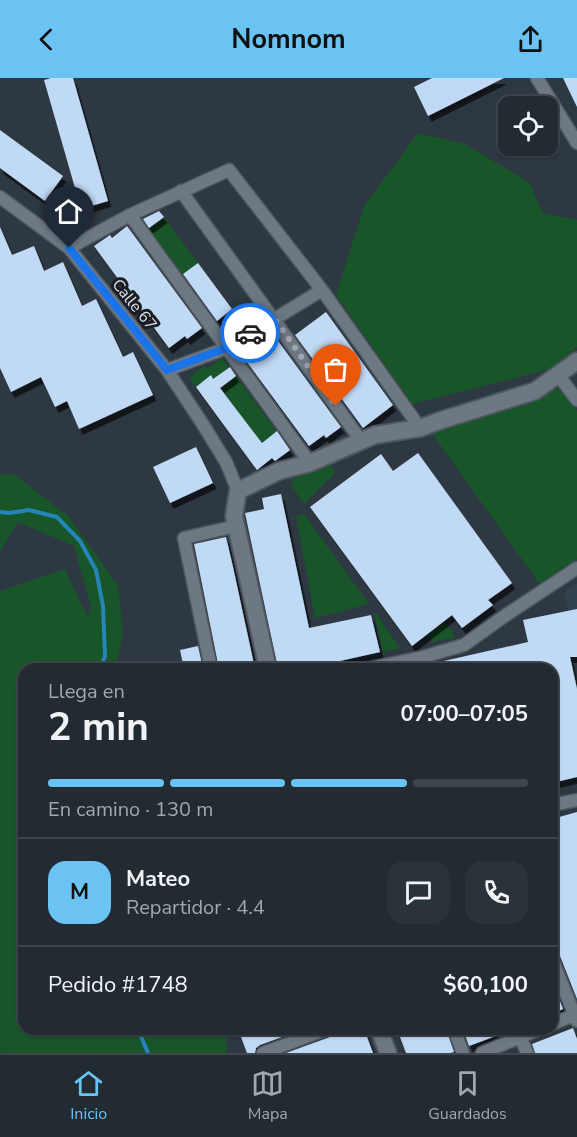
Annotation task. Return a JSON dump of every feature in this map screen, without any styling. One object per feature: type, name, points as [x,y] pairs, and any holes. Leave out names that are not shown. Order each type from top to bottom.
[{"type":"street","points":[[537,78],[577,143]]},
{"type":"street","points":[[69,248],[130,215],[229,170],[322,290],[420,429]]},
{"type":"street","points":[[181,191],[362,441]]},
{"type":"street","name":"Calle 67","points":[[0,197],[69,248],[167,370],[226,462],[238,490]]},
{"type":"street","points":[[130,215],[310,463]]},
{"type":"street","points":[[167,370],[226,348],[322,290]]},
{"type":"street","points":[[267,663],[234,516],[238,490],[279,471],[310,463],[375,435],[420,429],[535,391],[577,361]]},
{"type":"street","points":[[558,375],[577,400]]},
{"type":"street","points":[[210,663],[184,538],[236,526]]},
{"type":"street","points":[[394,663],[464,645],[577,568]]},
{"type":"street","points":[[558,804],[577,800]]},
{"type":"street","points":[[558,974],[576,1017],[558,1022]]},
{"type":"street","points":[[263,1053],[311,1035]]},
{"type":"street","points":[[381,1035],[388,1053]]},
{"type":"street","points":[[456,1035],[463,1053]]},
{"type":"street","points":[[482,1053],[515,1035]]},
{"type":"street","points":[[520,1035],[527,1053]]},
{"type":"shaded area","points":[[577,583],[577,649],[564,592]]},
{"type":"green space","points":[[418,133],[465,144],[529,182],[543,213],[577,220],[577,347],[550,369],[412,404],[336,295],[364,206]]},
{"type":"green space","points":[[164,217],[198,263],[182,275],[148,229]]},
{"type":"green space","points":[[222,358],[229,367],[213,379],[211,376],[196,387],[189,378],[204,366],[207,369]]},
{"type":"green space","points":[[236,376],[277,432],[261,443],[245,422],[230,433],[223,424],[238,412],[220,388]]},
{"type":"green space","points":[[559,388],[577,411],[577,559],[541,586],[431,432]]},
{"type":"green space","points":[[330,464],[335,473],[304,504],[291,485],[292,479]]},
{"type":"green space","points":[[14,474],[68,516],[118,585],[123,634],[116,663],[18,663],[18,1035],[226,1035],[227,1053],[1,1053],[0,1051],[0,591],[65,569],[88,618],[91,607],[74,546],[18,522],[0,552],[0,475]]},
{"type":"green space","points":[[304,514],[369,604],[315,618],[296,516]]},
{"type":"green space","points":[[376,613],[400,648],[383,652],[374,614]]},
{"type":"green space","points":[[445,622],[454,638],[433,642],[427,634]]},
{"type":"building","points":[[73,78],[108,201],[81,209],[44,80]]},
{"type":"building","points":[[432,78],[504,78],[428,116],[414,87]]},
{"type":"building","points":[[563,78],[577,78],[577,107]]},
{"type":"building","points":[[0,130],[63,176],[45,201],[0,168]]},
{"type":"building","points":[[159,211],[164,217],[149,228],[143,219]]},
{"type":"building","points":[[127,226],[202,328],[187,339],[185,336],[169,348],[94,246],[110,235],[112,238]]},
{"type":"building","points":[[0,227],[12,255],[34,246],[44,271],[63,262],[82,306],[96,299],[123,357],[133,352],[153,395],[79,429],[67,401],[55,407],[41,377],[11,392],[0,368]]},
{"type":"building","points":[[198,263],[232,309],[217,321],[183,274]]},
{"type":"building","points":[[326,312],[393,405],[363,428],[295,335]]},
{"type":"building","points":[[273,334],[341,427],[326,438],[324,435],[309,446],[241,354],[256,342],[258,346]]},
{"type":"building","points":[[230,367],[236,376],[220,388],[262,443],[277,431],[290,450],[275,461],[272,458],[257,470],[196,387],[211,375],[213,379]]},
{"type":"building","points":[[196,447],[213,483],[170,503],[153,467]]},
{"type":"building","points":[[418,453],[512,583],[488,600],[493,605],[462,628],[452,615],[412,646],[310,507],[381,454],[393,471]]},
{"type":"building","points":[[281,494],[309,628],[371,615],[380,652],[331,663],[277,663],[245,513],[264,509],[262,498]]},
{"type":"building","points":[[226,537],[254,663],[218,663],[194,544]]},
{"type":"building","points":[[577,609],[577,657],[570,657],[577,689],[577,777],[558,782],[558,663],[435,663],[528,642],[523,620]]},
{"type":"building","points":[[198,646],[202,663],[183,663],[180,650]]},
{"type":"building","points":[[577,812],[577,999],[558,953],[558,817]]},
{"type":"building","points":[[558,996],[563,1009],[558,1011]]},
{"type":"building","points":[[573,1028],[577,1039],[577,1053],[535,1053],[532,1044]]},
{"type":"building","points":[[240,1035],[288,1035],[260,1045],[256,1048],[255,1053],[247,1053]]},
{"type":"building","points":[[333,1035],[366,1035],[373,1053],[286,1053]]},
{"type":"building","points":[[399,1035],[448,1035],[454,1052],[450,1053],[406,1053]]},
{"type":"building","points":[[465,1035],[498,1035],[469,1046]]},
{"type":"waterway","points":[[0,512],[29,510],[57,517],[80,541],[96,570],[103,606],[105,656],[102,663]]},
{"type":"waterway","points":[[140,1035],[148,1053]]},
{"type":"way so far","points":[[250,333],[274,318],[336,406]]},
{"type":"route","points":[[69,248],[167,370],[226,348],[250,333]]}]
